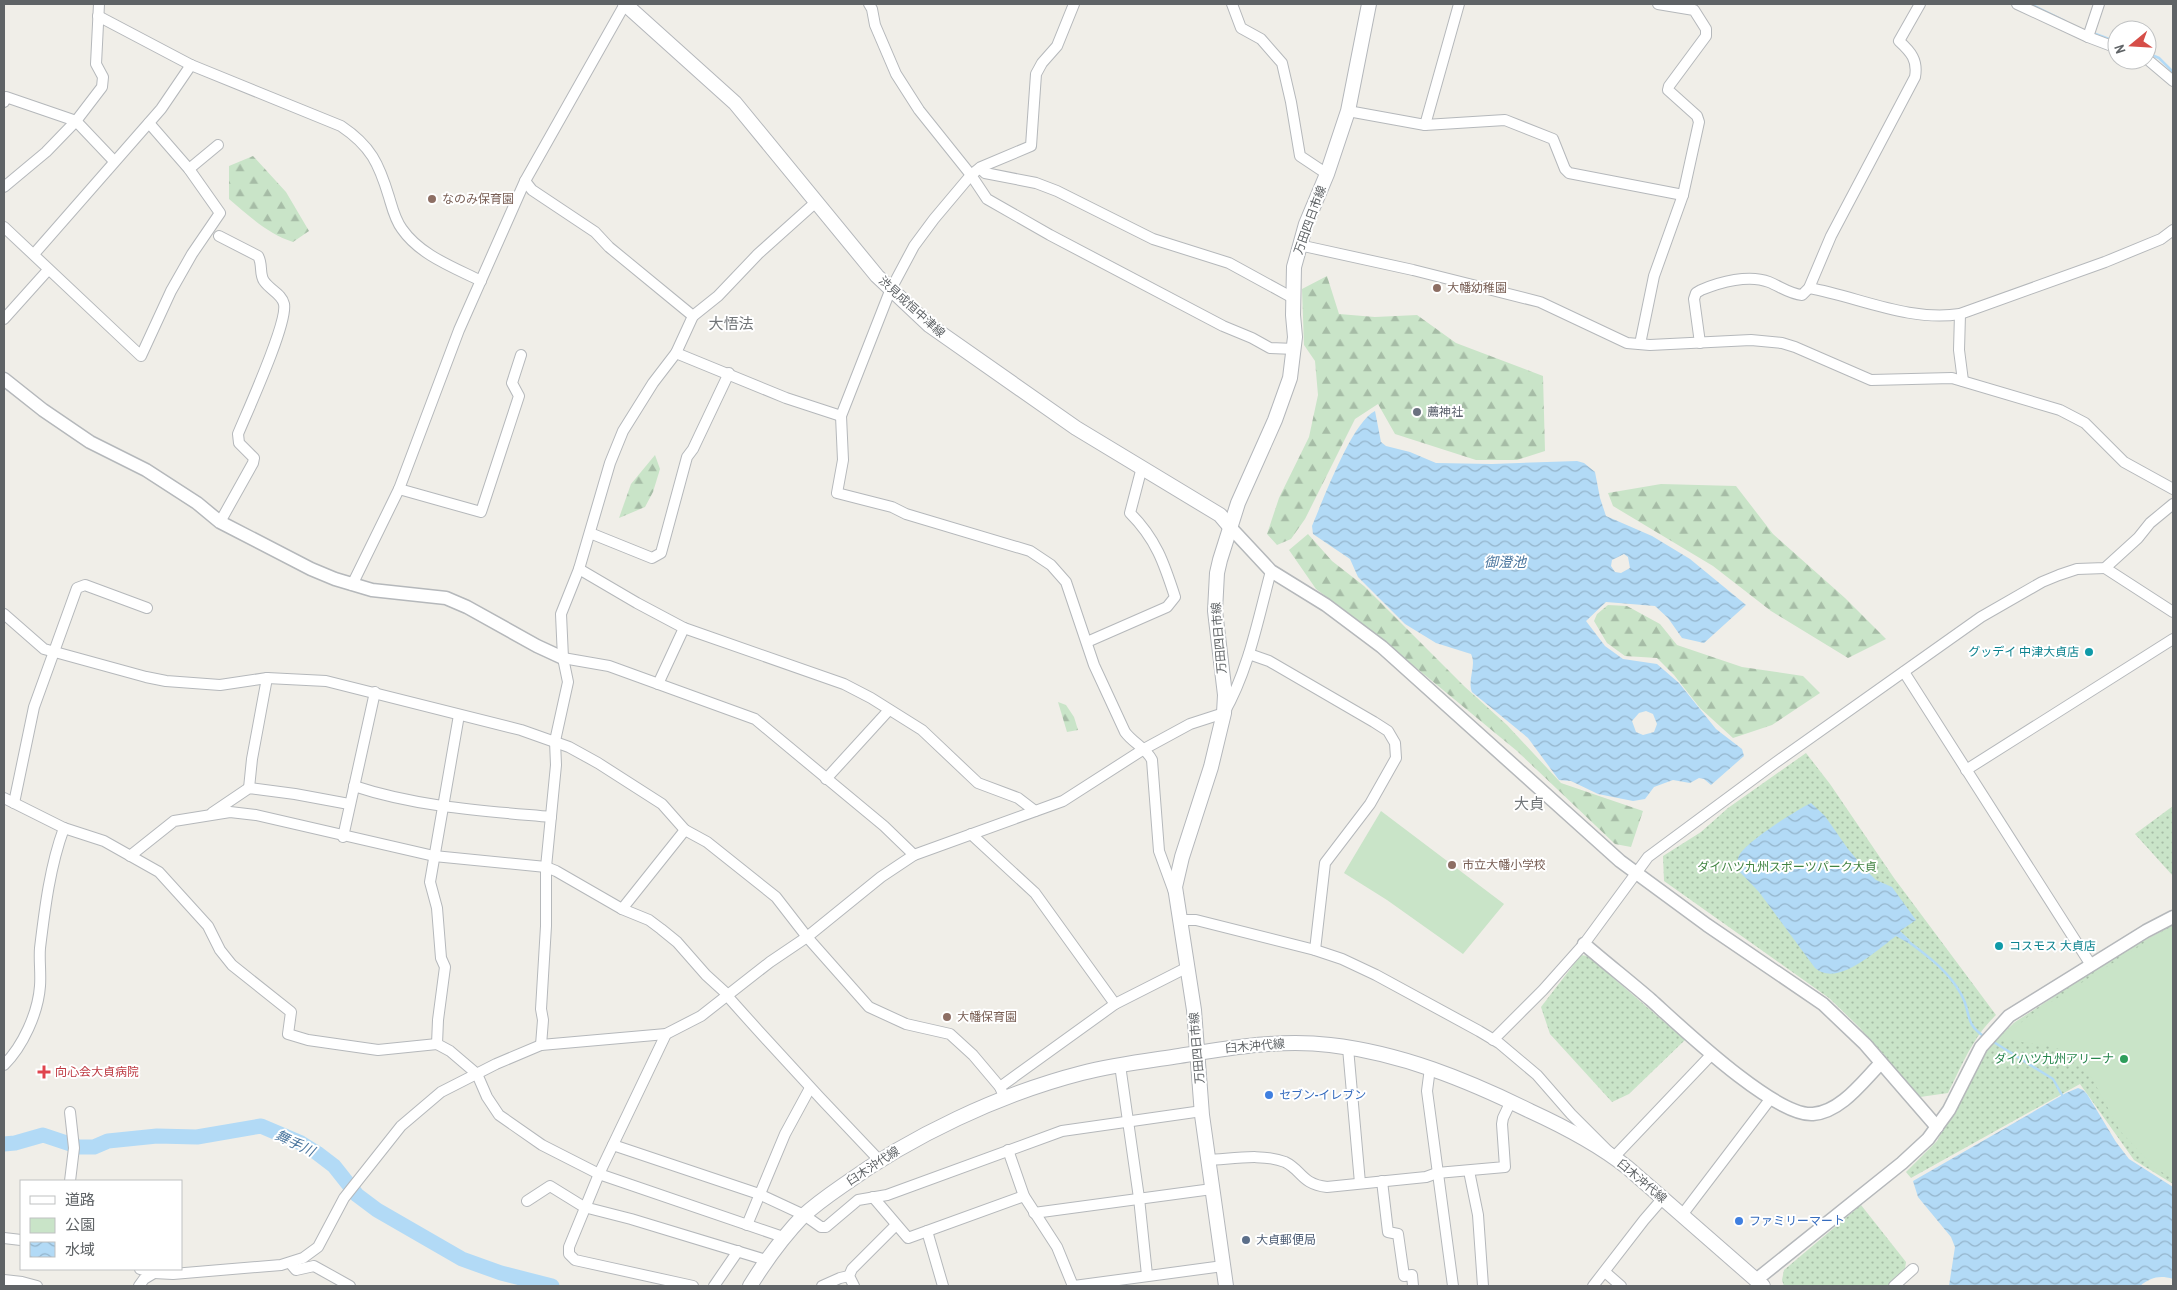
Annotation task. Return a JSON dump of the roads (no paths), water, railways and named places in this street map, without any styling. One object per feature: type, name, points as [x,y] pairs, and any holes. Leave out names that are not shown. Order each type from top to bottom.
[{"type":"main road","name":"渋見成恒中津線","points":[[625,4],[735,103],[890,290],[953,344],[1076,428],[1220,516],[1231,528]]},
{"type":"main road","name":"万田四日市線","points":[[1226,1286],[1202,1111],[1199,1053],[1194,1010],[1175,887],[1182,856],[1211,767],[1224,713],[1225,695],[1216,630],[1216,589],[1220,560],[1238,502],[1285,394],[1295,349],[1294,267],[1299,245],[1327,174],[1348,111],[1369,4]]},
{"type":"main road","name":"臼木沖代線","points":[[750,1286],[766,1260],[804,1215],[859,1174],[880,1161],[1002,1093],[1079,1073],[1120,1065],[1279,1042],[1348,1048],[1380,1054],[1430,1068],[1482,1086],[1577,1133],[1614,1157],[1682,1214],[1759,1283]]},
{"type":"street","points":[[4,187],[46,152],[76,121],[102,88],[103,77],[96,64],[99,4]]},
{"type":"street","points":[[352,585],[399,489],[459,330],[525,181],[625,4]]},
{"type":"street","points":[[868,4],[872,10],[874,25],[896,74],[919,110],[971,175],[987,199],[1041,230],[1223,326],[1270,348],[1295,349]]},
{"type":"street","points":[[1074,4],[1057,46],[1042,63],[1036,74],[1031,146],[980,168],[971,175],[914,246],[890,290],[842,416],[843,460],[837,492],[892,507],[906,514],[1030,551],[1051,565],[1066,582],[1094,665],[1125,732],[1130,739],[1144,749],[1152,760],[1159,851],[1176,896]]},
{"type":"street","points":[[1232,4],[1241,28],[1261,39],[1282,63],[1292,102],[1300,156],[1327,174]]},
{"type":"street","points":[[1425,126],[1459,4]]},
{"type":"street","points":[[1640,344],[1654,276],[1683,195],[1699,122],[1697,116],[1668,90],[1706,36],[1706,29],[1694,10],[1658,4]]},
{"type":"street","points":[[1700,343],[1694,300],[1696,293],[1701,290],[1747,278],[1768,282],[1794,294],[1802,295],[1809,288],[1831,236],[1915,77],[1917,67],[1915,59],[1899,41],[1920,4]]},
{"type":"street","points":[[2017,4],[2107,44]]},
{"type":"street","points":[[2088,37],[2099,4]]},
{"type":"street","points":[[98,16],[191,64],[341,126],[358,138],[373,155],[381,170],[401,228],[414,243],[431,255],[481,281]]},
{"type":"street","points":[[34,254],[161,109],[191,64]]},
{"type":"street","points":[[2157,67],[2173,81]]},
{"type":"street","points":[[4,102],[6,97],[76,121],[114,161]]},
{"type":"street","points":[[1348,111],[1425,126],[1505,120],[1553,139],[1565,169],[1570,173],[1683,195]]},
{"type":"street","points":[[4,227],[141,356],[171,290],[192,254],[220,213],[189,169],[149,123]]},
{"type":"street","points":[[189,169],[218,145]]},
{"type":"street","points":[[980,168],[985,173],[1036,183],[1057,191],[1153,238],[1228,263],[1293,298]]},
{"type":"street","points":[[525,181],[532,190],[595,232],[609,247],[692,316]]},
{"type":"street","points":[[541,1045],[543,956],[546,926],[546,867],[556,765],[555,741],[568,682],[563,658],[561,614],[579,569],[610,463],[623,431],[653,383],[676,352],[692,316],[718,296],[758,254],[816,202]]},
{"type":"street","points":[[1809,288],[1915,314],[1943,317],[1960,314],[2105,262],[2161,239],[2173,230]]},
{"type":"street","points":[[219,236],[258,256],[261,262],[264,281],[281,297],[284,305],[284,318],[275,344],[238,434],[239,443],[254,458],[253,463],[220,522]]},
{"type":"street","points":[[1299,245],[1413,270],[1540,302],[1614,339],[1627,343],[1700,343],[1751,340],[1782,343],[1795,347],[1847,372],[1871,380],[1937,377],[1963,381],[2060,410],[2077,417],[2118,458],[2173,489]]},
{"type":"street","points":[[4,319],[48,270]]},
{"type":"street","points":[[1960,314],[1959,350],[1963,381]]},
{"type":"street","points":[[676,352],[786,398],[842,416]]},
{"type":"street","points":[[399,489],[481,512],[519,396],[512,383],[521,355]]},
{"type":"street","points":[[590,533],[652,558],[661,553],[687,457],[693,449],[729,373]]},
{"type":"street","points":[[4,378],[43,410],[90,442],[154,475],[197,503],[220,522],[311,569],[352,585],[372,590],[446,598],[468,607],[536,646],[563,658],[609,666],[755,719],[884,826],[914,855]]},
{"type":"street","points":[[1087,642],[1168,607],[1175,597],[1163,560],[1154,542],[1130,513],[1142,467]]},
{"type":"street","points":[[2105,568],[2138,538],[2150,523],[2173,504]]},
{"type":"street","points":[[1231,528],[1271,571],[1285,582],[1326,605],[1382,647],[1583,830],[1620,861],[1707,925],[1823,1004],[1882,1063],[1937,1127]]},
{"type":"street","points":[[1493,1040],[1543,990],[1584,944],[1648,857],[1981,617],[2042,582],[2077,569],[2105,568],[2173,612]]},
{"type":"street","points":[[579,569],[684,628],[844,684],[922,730],[978,783],[1018,798],[1035,811]]},
{"type":"street","points":[[143,1270],[154,1274],[173,1274],[290,1263],[303,1258],[318,1246],[344,1198],[401,1126],[441,1092],[541,1045],[666,1034],[702,1016],[728,994],[807,937],[881,877],[914,855],[1062,801],[1144,749],[1190,724],[1224,713],[1239,684],[1249,654],[1271,571]]},
{"type":"street","points":[[14,803],[34,707],[73,594],[79,586],[85,585],[147,608]]},
{"type":"street","points":[[4,614],[38,645],[53,651],[166,681],[220,685],[267,678],[326,681],[521,730],[555,741],[598,763],[662,804],[685,830],[707,842],[776,897],[807,937],[868,1007],[906,1024],[950,1034],[973,1055],[1002,1093],[1115,1004],[1186,968]]},
{"type":"street","points":[[658,684],[684,628]]},
{"type":"street","points":[[1966,770],[2173,639]]},
{"type":"street","points":[[1249,654],[1269,661],[1374,722],[1388,731],[1395,743],[1396,758],[1370,804],[1325,863],[1315,950]]},
{"type":"street","points":[[1904,672],[2091,965]]},
{"type":"street","points":[[249,788],[252,760],[267,678]]},
{"type":"street","points":[[343,836],[374,692]]},
{"type":"street","points":[[826,779],[889,710]]},
{"type":"street","points":[[437,1044],[445,967],[441,958],[437,908],[430,882],[459,715]]},
{"type":"street","points":[[354,786],[375,793],[443,806],[551,816]]},
{"type":"street","points":[[209,815],[249,788],[349,804]]},
{"type":"street","points":[[4,798],[64,828],[104,841],[159,872],[208,926],[220,950],[232,965],[291,1012],[288,1034],[308,1040],[378,1050],[437,1044],[450,1051],[477,1074],[486,1097],[499,1115],[542,1145],[598,1174],[784,1237]]},
{"type":"street","points":[[130,856],[174,821],[230,812],[256,815],[434,856],[546,867],[556,871],[622,909],[648,920],[677,942],[706,975],[728,994],[730,999],[810,1088],[880,1161]]},
{"type":"street","points":[[6,1058],[24,1036],[38,1000],[41,984],[40,947],[46,903],[54,861],[64,828]]},
{"type":"street","points":[[622,909],[685,830]]},
{"type":"street","points":[[970,834],[1034,893],[1115,1004]]},
{"type":"street","points":[[1759,1283],[1928,1139],[1949,1110],[1981,1047],[1998,1026],[2024,1005],[2146,931],[2173,918]]},
{"type":"street","points":[[1180,920],[1196,920],[1315,950],[1376,975],[1493,1040],[1537,1075],[1571,1114],[1614,1157],[1712,1054]]},
{"type":"street","points":[[1584,944],[1712,1054],[1771,1098],[1804,1114],[1823,1112],[1845,1098],[1882,1063]]},
{"type":"street","points":[[666,1034],[598,1174],[569,1247],[569,1254],[575,1260],[693,1286]]},
{"type":"street","points":[[1348,1048],[1360,1183]]},
{"type":"street","points":[[1120,1065],[1140,1198],[1146,1275]]},
{"type":"street","points":[[1430,1068],[1427,1091],[1453,1286]]},
{"type":"street","points":[[747,1225],[785,1134],[810,1088]]},
{"type":"street","points":[[1682,1214],[1771,1098]]},
{"type":"street","points":[[1208,1160],[1270,1158],[1287,1163],[1305,1181],[1316,1186],[1326,1187],[1426,1176],[1437,1173],[1506,1167],[1502,1124],[1511,1101]]},
{"type":"street","points":[[613,1145],[759,1194],[804,1215],[821,1227],[826,1227],[858,1200],[888,1195],[1062,1131],[1202,1111]]},
{"type":"street","points":[[70,1112],[74,1148],[70,1180]]},
{"type":"street","points":[[1008,1150],[1024,1196],[1057,1247],[1074,1286],[1223,1266]]},
{"type":"street","points":[[1469,1170],[1478,1215],[1483,1286]]},
{"type":"street","points":[[1382,1180],[1388,1232],[1398,1234],[1404,1276],[1412,1275],[1413,1286]]},
{"type":"street","points":[[527,1201],[550,1186],[584,1207],[766,1260]]},
{"type":"street","points":[[1034,1212],[1212,1189]]},
{"type":"street","points":[[873,1197],[908,1238],[1024,1196]]},
{"type":"street","points":[[1593,1286],[1663,1198]]},
{"type":"street","points":[[854,1286],[849,1276],[852,1269],[896,1225]]},
{"type":"street","points":[[927,1231],[943,1286]]},
{"type":"street","points":[[4,1238],[20,1240]]},
{"type":"street","points":[[714,1286],[738,1251]]},
{"type":"street","points":[[290,1263],[296,1270],[314,1266],[350,1286]]},
{"type":"street","points":[[1894,1286],[1913,1269]]},
{"type":"street","points":[[1605,1272],[1621,1286]]},
{"type":"street","points":[[139,1286],[144,1279],[154,1274]]},
{"type":"street","points":[[822,1286],[849,1276]]},
{"type":"street","points":[[4,1280],[37,1286]]},
{"type":"water","name":"御澄池","points":[[1375,411],[1381,442],[1386,446],[1410,452],[1436,463],[1492,464],[1577,461],[1584,463],[1595,472],[1606,516],[1652,536],[1690,559],[1746,605],[1704,643],[1682,638],[1668,618],[1655,606],[1606,602],[1586,621],[1605,646],[1623,659],[1657,664],[1679,683],[1716,729],[1742,749],[1744,756],[1711,785],[1704,779],[1699,778],[1690,783],[1673,780],[1654,787],[1645,799],[1633,801],[1598,794],[1571,781],[1559,780],[1528,738],[1472,692],[1473,659],[1471,654],[1436,643],[1405,624],[1358,577],[1350,559],[1313,534],[1312,526],[1339,463],[1357,430],[1366,418]],"holes":[[[1624,554],[1628,557],[1630,568],[1621,573],[1615,572],[1611,566],[1612,560]],[[1646,711],[1653,714],[1657,724],[1654,732],[1643,735],[1636,732],[1632,721],[1639,713]]]},
{"type":"water","points":[[1811,803],[1825,816],[1848,849],[1866,870],[1876,880],[1892,887],[1916,920],[1900,931],[1910,940],[1908,943],[1896,936],[1857,965],[1834,973],[1824,973],[1815,968],[1759,892],[1737,869],[1738,858],[1745,848],[1784,819]]},
{"type":"water","points":[[2078,1088],[2087,1094],[2116,1142],[2129,1159],[2173,1187],[2173,1279],[2156,1278],[2140,1286],[1949,1286],[1955,1247],[1951,1237],[1918,1197],[1913,1181],[2066,1093]]},
{"type":"waterway","points":[[2030,4],[2065,21]]},
{"type":"waterway","points":[[2093,33],[2107,38]]},
{"type":"waterway","points":[[2157,57],[2173,72]]},
{"type":"waterway","points":[[1909,942],[1931,959],[1951,979],[1961,994],[1971,1022],[1978,1032],[1985,1037]]},
{"type":"waterway","points":[[1992,1041],[2053,1079],[2062,1095]]},
{"type":"waterway","name":"舞手川","points":[[4,1144],[43,1135],[79,1147],[94,1147],[108,1141],[157,1136],[197,1137],[261,1126],[301,1143],[317,1153],[334,1166],[357,1195],[377,1210],[462,1259],[501,1273],[552,1286]]},
{"type":"place","name":"なのみ保育園","points":[[432,199]]},
{"type":"place","name":"大幡幼稚園","points":[[1437,288]]},
{"type":"place","name":"薦神社","points":[[1417,412]]},
{"type":"place","name":"グッデイ 中津大貞店","points":[[2089,652]]},
{"type":"place","name":"市立大幡小学校","points":[[1452,865]]},
{"type":"place","name":"コスモス 大貞店","points":[[1999,946]]},
{"type":"place","name":"大幡保育園","points":[[947,1017]]},
{"type":"place","name":"ダイハツ九州アリーナ","points":[[2124,1059]]},
{"type":"place","name":"向心会大貞病院","points":[[44,1072]]},
{"type":"place","name":"セブン-イレブン","points":[[1269,1095]]},
{"type":"place","name":"ファミリーマート","points":[[1739,1221]]},
{"type":"place","name":"大貞郵便局","points":[[1246,1240]]},
{"type":"district","name":"大悟法","points":[[731,323]]},
{"type":"district","name":"大貞","points":[[1529,803]]},
{"type":"park label","name":"ダイハツ九州スポーツパーク大貞","points":[[1787,867]]}]
